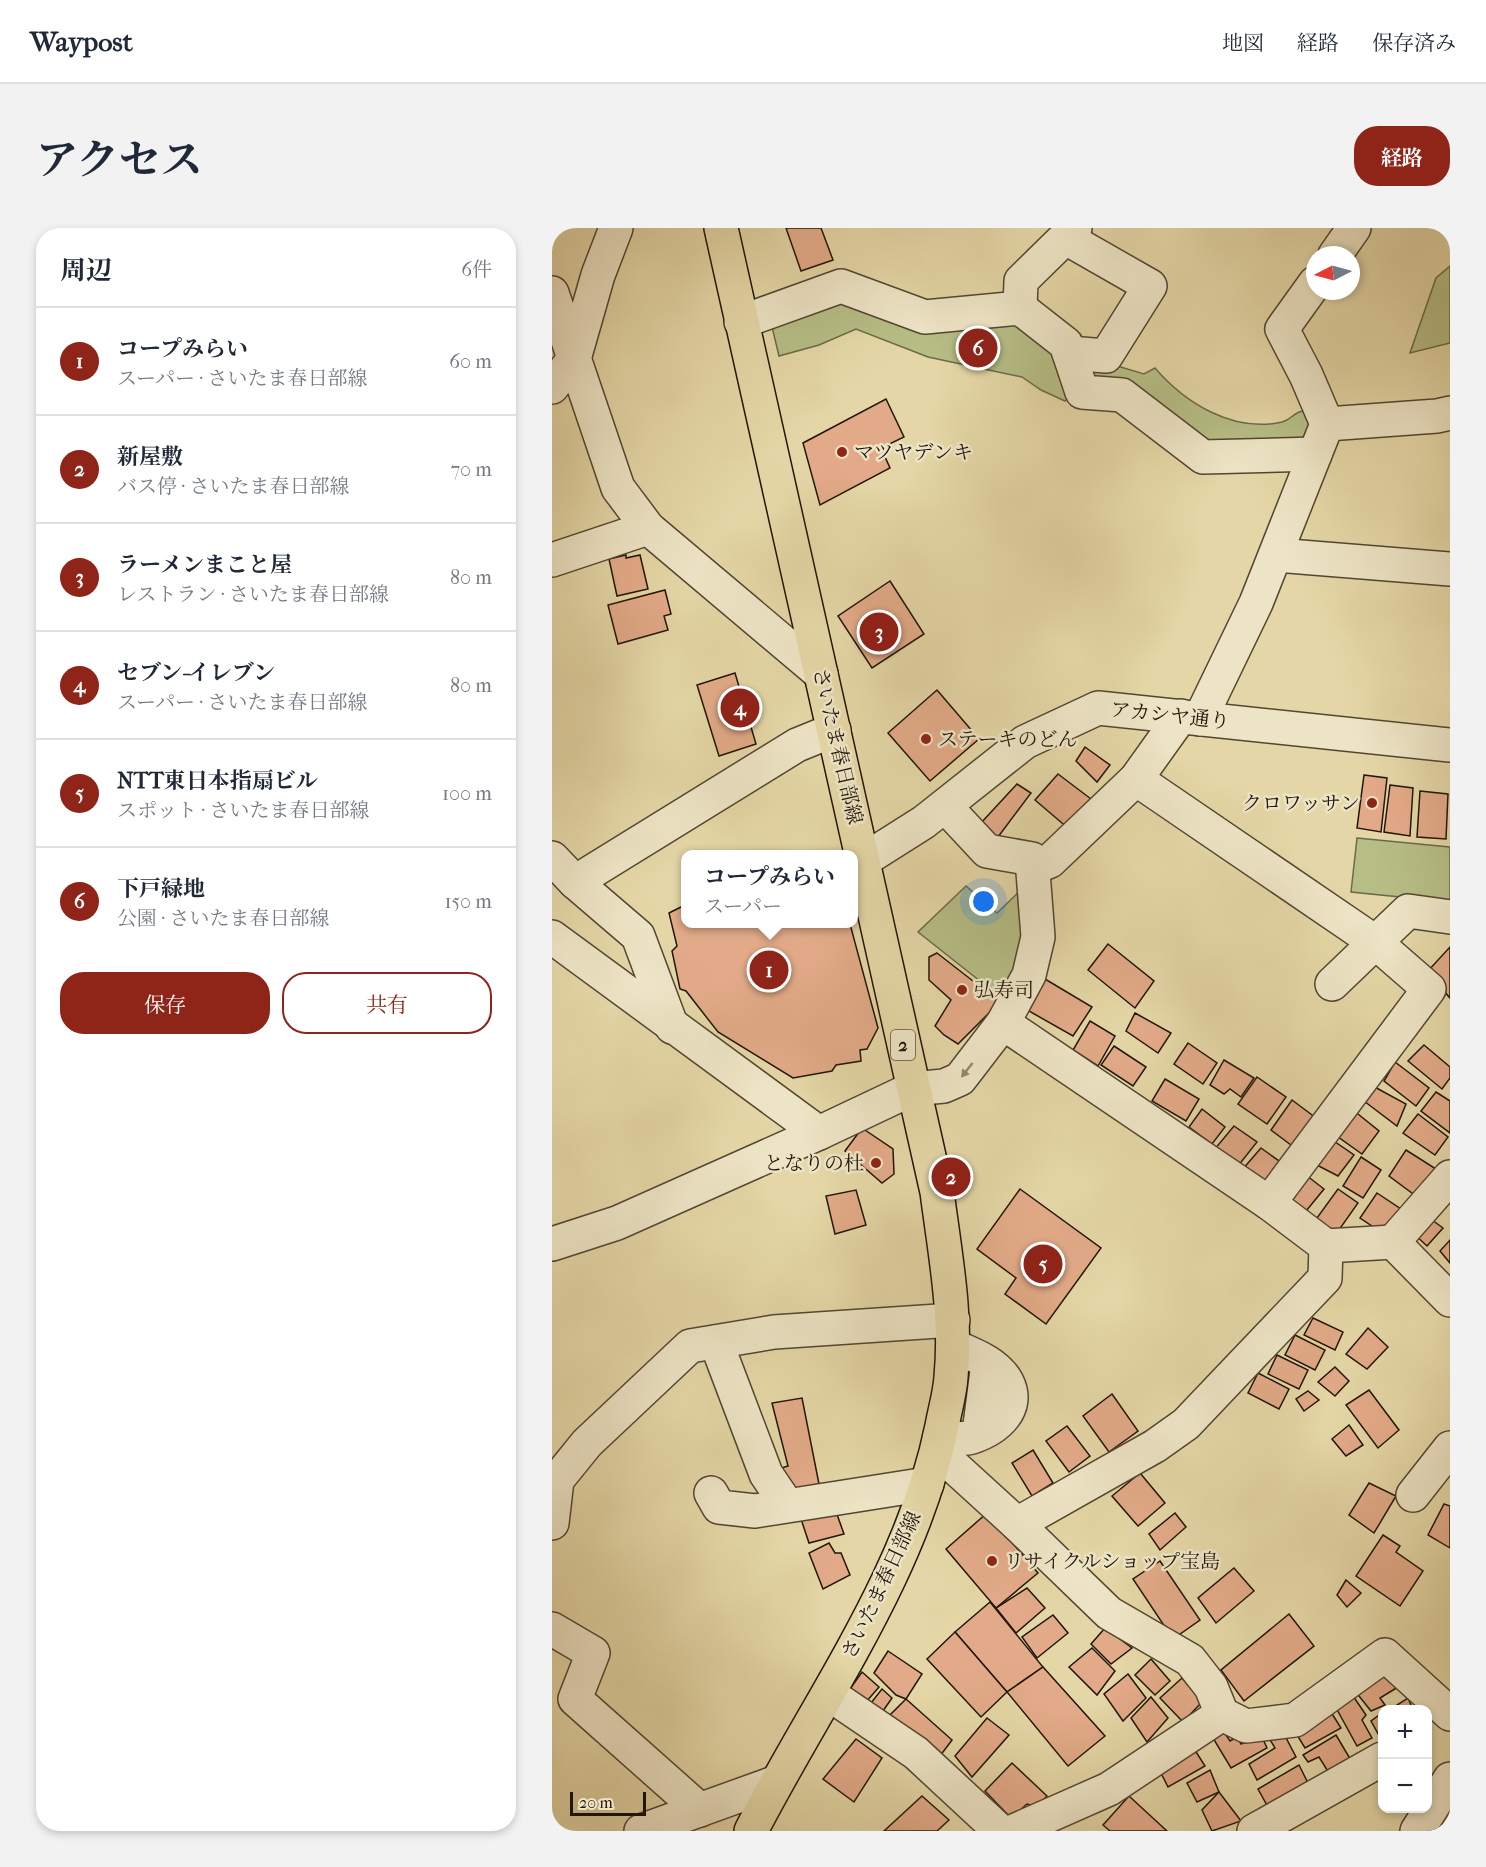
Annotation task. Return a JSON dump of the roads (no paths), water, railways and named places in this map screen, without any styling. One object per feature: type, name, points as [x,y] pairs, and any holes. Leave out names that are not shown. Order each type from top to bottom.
[{"type":"main road","name":"さいたま春日部線","points":[[721,228],[864,860],[912,1089],[937,1192],[953,1333],[951,1380],[938,1444],[927,1484],[898,1558],[829,1694],[777,1782],[752,1831]]},
{"type":"street","points":[[552,387],[574,359],[598,275],[616,228]]},
{"type":"street","points":[[1341,246],[1354,228]]},
{"type":"street","points":[[1020,308],[1021,281],[1071,233],[1150,286],[1106,356],[1069,353]]},
{"type":"street","points":[[741,322],[841,286],[926,317],[1020,308],[1066,344],[1082,392],[1122,395],[1203,457],[1321,439],[1450,413]]},
{"type":"street","points":[[552,293],[618,488],[648,528],[821,674]]},
{"type":"street","points":[[1033,868],[1050,861],[1136,779],[1191,717],[1256,603],[1321,439],[1306,375],[1282,329],[1306,296]]},
{"type":"street","points":[[552,560],[648,528]]},
{"type":"street","points":[[1276,555],[1450,569]]},
{"type":"street","name":"アカシヤ通り","points":[[864,860],[945,806],[1025,742],[1098,708],[1450,746]]},
{"type":"street","points":[[575,882],[796,745],[834,730]]},
{"type":"street","points":[[1136,779],[1375,942],[1429,989],[1269,1203]]},
{"type":"street","points":[[552,1244],[617,1223],[912,1089],[944,1086],[960,1079],[1003,1023],[1029,975],[1038,937],[1032,859],[987,851],[945,806]]},
{"type":"street","points":[[552,858],[575,882],[638,936],[672,1027]]},
{"type":"street","points":[[1332,984],[1408,911],[1450,917]]},
{"type":"street","points":[[552,938],[819,1133]]},
{"type":"street","points":[[1003,1023],[1269,1203],[1326,1246],[1393,1242],[1450,1177]]},
{"type":"street","points":[[1393,1242],[1450,1300]]},
{"type":"street","points":[[1017,1524],[1155,1446],[1186,1424],[1325,1278],[1326,1246]]},
{"type":"street","points":[[552,1523],[554,1478],[587,1443],[690,1346],[774,1332],[953,1333],[1007,1381],[1012,1395],[1010,1410],[989,1430],[971,1437],[938,1444]]},
{"type":"street","points":[[716,1342],[766,1474],[787,1505]]},
{"type":"street","points":[[938,1444],[1109,1613],[1190,1660],[1211,1687],[1222,1714],[1246,1726],[1295,1720],[1385,1655],[1450,1714],[1432,1728]]},
{"type":"street","points":[[1413,1495],[1450,1448]]},
{"type":"street","points":[[711,1493],[719,1507],[755,1511],[927,1484]]},
{"type":"street","points":[[552,1629],[593,1653],[575,1699],[700,1810]]},
{"type":"street","points":[[829,1694],[916,1753],[1000,1831]]},
{"type":"street","points":[[1014,1831],[1109,1790],[1222,1714]]},
{"type":"street","points":[[1254,1831],[1378,1762]]},
{"type":"street","points":[[1417,1831],[1450,1779]]},
{"type":"street","points":[[641,1831],[777,1782]]},
{"type":"place","name":"下戸緑地","points":[[978,348]]},
{"type":"place","name":"マツヤデンキ","points":[[842,452]]},
{"type":"place","name":"ラーメンまこと屋","points":[[879,632]]},
{"type":"place","name":"セブン-イレブン","points":[[740,708]]},
{"type":"place","name":"ステーキのどん","points":[[926,739]]},
{"type":"place","name":"クロワッサン","points":[[1372,803]]},
{"type":"place","name":"コープみらい","points":[[769,970]]},
{"type":"place","name":"弘寿司","points":[[962,990]]},
{"type":"place","name":"となりの杜","points":[[876,1163]]},
{"type":"place","name":"新屋敷","points":[[951,1177]]},
{"type":"place","name":"NTT東日本指扇ビル","points":[[1043,1264]]},
{"type":"place","name":"リサイクルショップ宝島","points":[[992,1561]]}]
